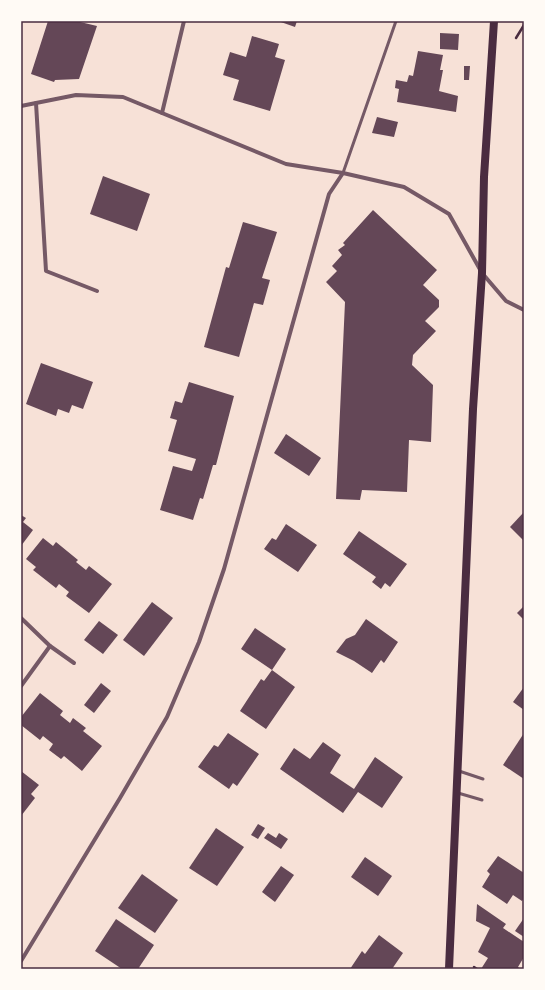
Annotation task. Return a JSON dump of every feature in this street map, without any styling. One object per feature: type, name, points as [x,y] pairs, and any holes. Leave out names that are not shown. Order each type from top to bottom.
[{"type":"main road","points":[[449,969],[473,417],[482,273],[484,178],[494,21]]},
{"type":"street","points":[[162,113],[184,21]]},
{"type":"street","points":[[21,106],[76,95],[123,97],[286,164],[343,173],[404,187],[449,214],[482,273],[506,301],[524,310]]},
{"type":"street","points":[[36,103],[46,271],[96,291]]},
{"type":"street","points":[[21,961],[120,798],[167,717],[199,642],[224,569],[329,194],[343,173]]},
{"type":"street","points":[[21,618],[50,646],[74,663]]},
{"type":"street","points":[[21,686],[50,646]]},
{"type":"lane","points":[[343,173],[396,21]]},
{"type":"lane","points":[[458,770],[483,779]]},
{"type":"lane","points":[[456,793],[482,800]]},
{"type":"path","points":[[516,38],[524,25]]},
{"type":"building","points":[[48,21],[76,21],[97,26],[79,79],[55,80],[54,82],[31,74]]},
{"type":"building","points":[[278,21],[297,21],[295,27]]},
{"type":"building","points":[[440,33],[459,34],[458,50],[440,49]]},
{"type":"building","points":[[252,36],[279,44],[275,57],[285,60],[270,111],[233,100],[239,80],[223,75],[230,52],[246,57]]},
{"type":"building","points":[[418,51],[443,55],[440,70],[443,70],[439,91],[458,96],[456,112],[397,102],[399,89],[395,88],[396,80],[407,82],[409,75],[413,76]]},
{"type":"building","points":[[464,66],[470,66],[469,80],[464,80]]},
{"type":"building","points":[[377,117],[398,122],[394,137],[372,133]]},
{"type":"building","points":[[103,176],[150,194],[137,231],[90,214]]},
{"type":"building","points":[[373,210],[437,270],[423,285],[439,300],[439,307],[425,321],[436,331],[413,355],[412,365],[433,385],[431,442],[409,440],[407,492],[362,490],[360,500],[336,499],[345,302],[326,282],[337,271],[332,266],[342,255],[338,250],[345,245],[343,243]]},
{"type":"building","points":[[243,222],[277,232],[262,278],[270,280],[263,305],[254,303],[239,357],[204,347],[226,267],[229,268]]},
{"type":"building","points":[[41,363],[93,382],[83,409],[72,405],[69,413],[58,409],[56,416],[26,404]]},
{"type":"building","points":[[189,382],[234,396],[216,465],[213,465],[203,499],[200,498],[193,520],[160,510],[173,466],[192,471],[196,459],[168,451],[177,420],[170,418],[175,401],[182,403]]},
{"type":"building","points":[[286,434],[321,458],[309,476],[274,453]]},
{"type":"building","points":[[524,512],[524,541],[510,527]]},
{"type":"building","points":[[21,515],[26,518],[23,522],[33,530],[21,546]]},
{"type":"building","points":[[286,524],[317,545],[298,572],[264,549],[272,538],[276,540]]},
{"type":"building","points":[[359,531],[407,564],[390,587],[385,583],[381,589],[372,582],[376,577],[343,554]]},
{"type":"building","points":[[43,538],[53,546],[56,542],[78,560],[76,562],[86,570],[89,566],[112,584],[89,613],[66,596],[69,592],[59,584],[56,588],[33,570],[36,567],[26,559]]},
{"type":"building","points":[[152,602],[173,618],[144,656],[123,640]]},
{"type":"building","points":[[524,606],[524,620],[517,613]]},
{"type":"building","points":[[366,619],[398,642],[384,663],[381,660],[372,673],[354,661],[336,652],[346,639],[355,635]]},
{"type":"building","points":[[99,621],[118,635],[103,654],[84,640]]},
{"type":"building","points":[[255,628],[286,649],[272,670],[241,649]]},
{"type":"building","points":[[272,670],[295,687],[266,729],[240,711],[261,679],[264,681]]},
{"type":"building","points":[[101,683],[111,691],[94,713],[84,705]]},
{"type":"building","points":[[524,687],[524,710],[513,702]]},
{"type":"building","points":[[40,693],[63,711],[60,715],[70,723],[73,718],[86,728],[83,731],[102,746],[82,771],[64,756],[61,759],[49,750],[53,744],[43,736],[40,740],[21,725],[21,717]]},
{"type":"building","points":[[228,733],[259,754],[237,786],[233,783],[229,789],[198,767],[214,745],[218,747]]},
{"type":"building","points":[[524,733],[524,779],[503,765]]},
{"type":"building","points":[[323,742],[341,755],[330,773],[354,789],[375,757],[403,777],[382,808],[358,792],[343,813],[280,769],[294,748],[310,759]]},
{"type":"building","points":[[21,771],[39,785],[31,794],[35,798],[21,816]]},
{"type":"building","points":[[258,824],[265,828],[258,839],[251,835]]},
{"type":"building","points":[[216,828],[244,847],[217,886],[189,868]]},
{"type":"building","points":[[268,833],[276,838],[279,833],[288,839],[281,849],[264,838]]},
{"type":"building","points":[[498,856],[524,873],[524,898],[522,901],[513,895],[507,904],[482,887],[490,874],[487,871]]},
{"type":"building","points":[[365,857],[392,876],[378,896],[351,877]]},
{"type":"building","points":[[281,866],[294,875],[275,902],[262,892]]},
{"type":"building","points":[[142,874],[178,900],[155,933],[118,908]]},
{"type":"building","points":[[477,904],[506,924],[503,928],[524,942],[524,957],[518,969],[481,969],[488,958],[478,952],[490,928],[476,921]]},
{"type":"building","points":[[524,918],[524,937],[515,931]]},
{"type":"building","points":[[116,919],[154,945],[138,969],[122,969],[95,951]]},
{"type":"building","points":[[379,935],[403,953],[392,969],[350,969],[362,951],[365,954]]}]
